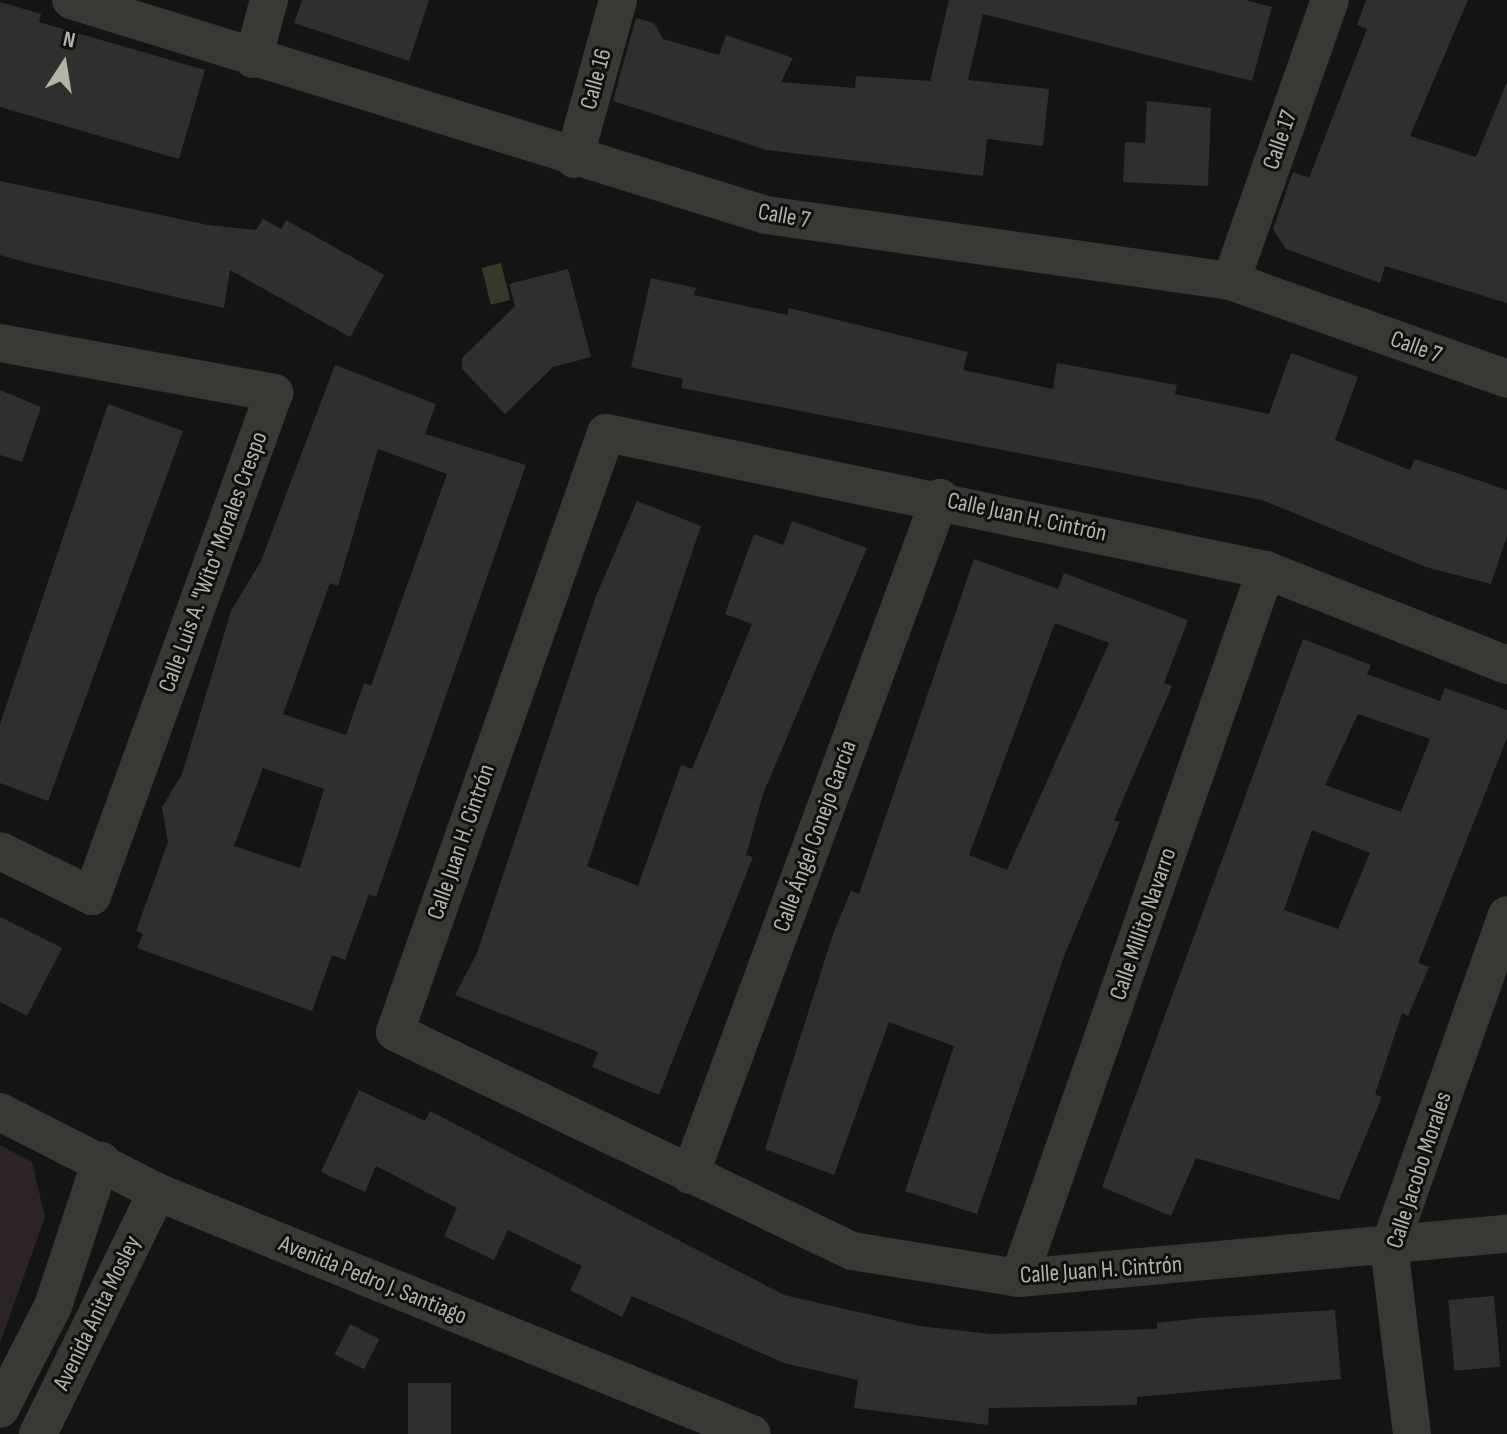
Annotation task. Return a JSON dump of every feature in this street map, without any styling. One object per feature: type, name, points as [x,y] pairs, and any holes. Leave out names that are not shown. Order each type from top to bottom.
[{"type":"street","name":"Calle 7","points":[[71,0],[574,159],[766,215],[1231,281],[1507,379]]},
{"type":"street","points":[[253,59],[269,0]]},
{"type":"street","name":"Calle 16","points":[[574,159],[618,0]]},
{"type":"street","name":"Calle 17","points":[[1231,281],[1330,0]]},
{"type":"street","name":"Calle Luis A. \"Wito\" Morales Crespo","points":[[0,343],[274,393],[92,896],[0,851]]},
{"type":"street","name":"Calle Juan H. Cintrón","points":[[1507,665],[1266,570],[940,498],[606,433],[395,1032],[852,1251],[1019,1278],[1389,1248],[1507,1234]]},
{"type":"street","name":"Calle Ángel Conejo García","points":[[690,1175],[940,498]]},
{"type":"street","name":"Calle Millito Navarro","points":[[1019,1278],[1266,570]]},
{"type":"street","name":"Calle Jacobo Morales","points":[[1412,1434],[1389,1248],[1507,915]]},
{"type":"street","name":"Avenida Pedro J. Santiago","points":[[0,1112],[157,1192],[752,1434]]},
{"type":"street","name":"Avenida Anita Mosley","points":[[0,1409],[53,1306],[101,1161]]},
{"type":"street","name":"Avenida Anita Mosley","points":[[38,1434],[157,1192]]},
{"type":"shaded area","points":[[501,263],[510,300],[491,305],[482,268]]},
{"type":"shaded area","points":[[0,1145],[32,1162],[45,1217],[0,1343]]},
{"type":"building","points":[[302,0],[429,0],[409,61],[294,23]]},
{"type":"building","points":[[949,0],[1246,0],[1272,7],[1252,81],[983,14],[968,80],[1049,89],[1043,146],[987,139],[983,176],[767,150],[613,101],[636,18],[654,23],[663,39],[719,55],[726,35],[793,58],[781,82],[855,88],[856,76],[930,81]]},
{"type":"building","points":[[1366,0],[1468,0],[1410,136],[1476,157],[1507,82],[1507,303],[1385,266],[1380,283],[1286,249],[1273,229],[1293,172],[1309,178],[1367,29],[1357,25]]},
{"type":"building","points":[[0,2],[41,14],[39,22],[205,70],[179,159],[0,107]]},
{"type":"building","points":[[1147,101],[1211,108],[1208,186],[1123,182],[1125,142],[1145,143]]},
{"type":"building","points":[[0,181],[208,225],[256,230],[263,219],[281,229],[286,220],[384,275],[350,337],[230,270],[224,308],[28,263],[0,255]]},
{"type":"building","points":[[568,269],[591,357],[553,367],[505,414],[462,369],[462,358],[515,306],[509,284]]},
{"type":"building","points":[[651,278],[696,288],[694,295],[787,315],[789,308],[968,352],[963,370],[1053,389],[1057,363],[1177,385],[1175,394],[1269,414],[1291,353],[1358,377],[1335,440],[1410,470],[1415,459],[1507,490],[1507,536],[1491,584],[1426,567],[1262,500],[681,388],[683,379],[631,367]]},
{"type":"building","points":[[335,365],[436,404],[425,434],[526,465],[376,897],[369,894],[345,960],[332,955],[312,1011],[137,948],[143,934],[136,931],[168,842],[162,807],[182,774],[231,611],[261,561]],"holes":[[[378,449],[447,474],[371,686],[364,683],[346,735],[283,714],[330,583],[338,586]],[[263,768],[324,789],[300,868],[234,846]]]},
{"type":"building","points":[[0,390],[41,407],[22,462],[0,455]]},
{"type":"building","points":[[108,404],[183,431],[48,801],[0,783],[0,724]]},
{"type":"building","points":[[637,501],[701,526],[587,866],[638,886],[681,765],[692,769],[752,624],[725,614],[754,534],[783,545],[792,521],[867,548],[763,794],[746,855],[753,857],[659,1095],[592,1067],[598,1052],[455,995],[477,953],[596,596]]},
{"type":"building","points":[[974,559],[1058,589],[1064,573],[1188,620],[1164,683],[1172,686],[1114,820],[1120,822],[1065,954],[977,1214],[905,1191],[954,1046],[889,1022],[834,1175],[765,1149],[833,934],[851,891],[859,894]],"holes":[[[1055,623],[1109,643],[1007,870],[969,855]]]},
{"type":"building","points":[[1303,639],[1371,665],[1367,674],[1440,701],[1445,688],[1507,710],[1507,738],[1418,963],[1429,967],[1408,1016],[1402,1013],[1375,1094],[1382,1097],[1339,1200],[1196,1158],[1171,1216],[1102,1187]],"holes":[[[1358,714],[1430,739],[1401,812],[1325,785]],[[1312,830],[1370,853],[1338,929],[1284,910]]]},
{"type":"building","points":[[0,917],[62,948],[27,1016],[0,1002]]},
{"type":"building","points":[[359,1090],[425,1121],[430,1111],[784,1295],[919,1326],[991,1334],[1157,1329],[1157,1323],[1199,1318],[1335,1310],[1341,1379],[1137,1397],[1137,1405],[989,1408],[988,1425],[854,1408],[858,1380],[784,1363],[632,1296],[622,1317],[570,1290],[582,1266],[508,1230],[494,1260],[444,1236],[457,1208],[376,1166],[365,1192],[321,1172]]},
{"type":"building","points":[[1494,1296],[1500,1367],[1454,1371],[1448,1300]]},
{"type":"building","points":[[350,1324],[379,1339],[364,1369],[335,1354]]},
{"type":"building","points":[[408,1383],[451,1383],[451,1434],[408,1434]]}]
